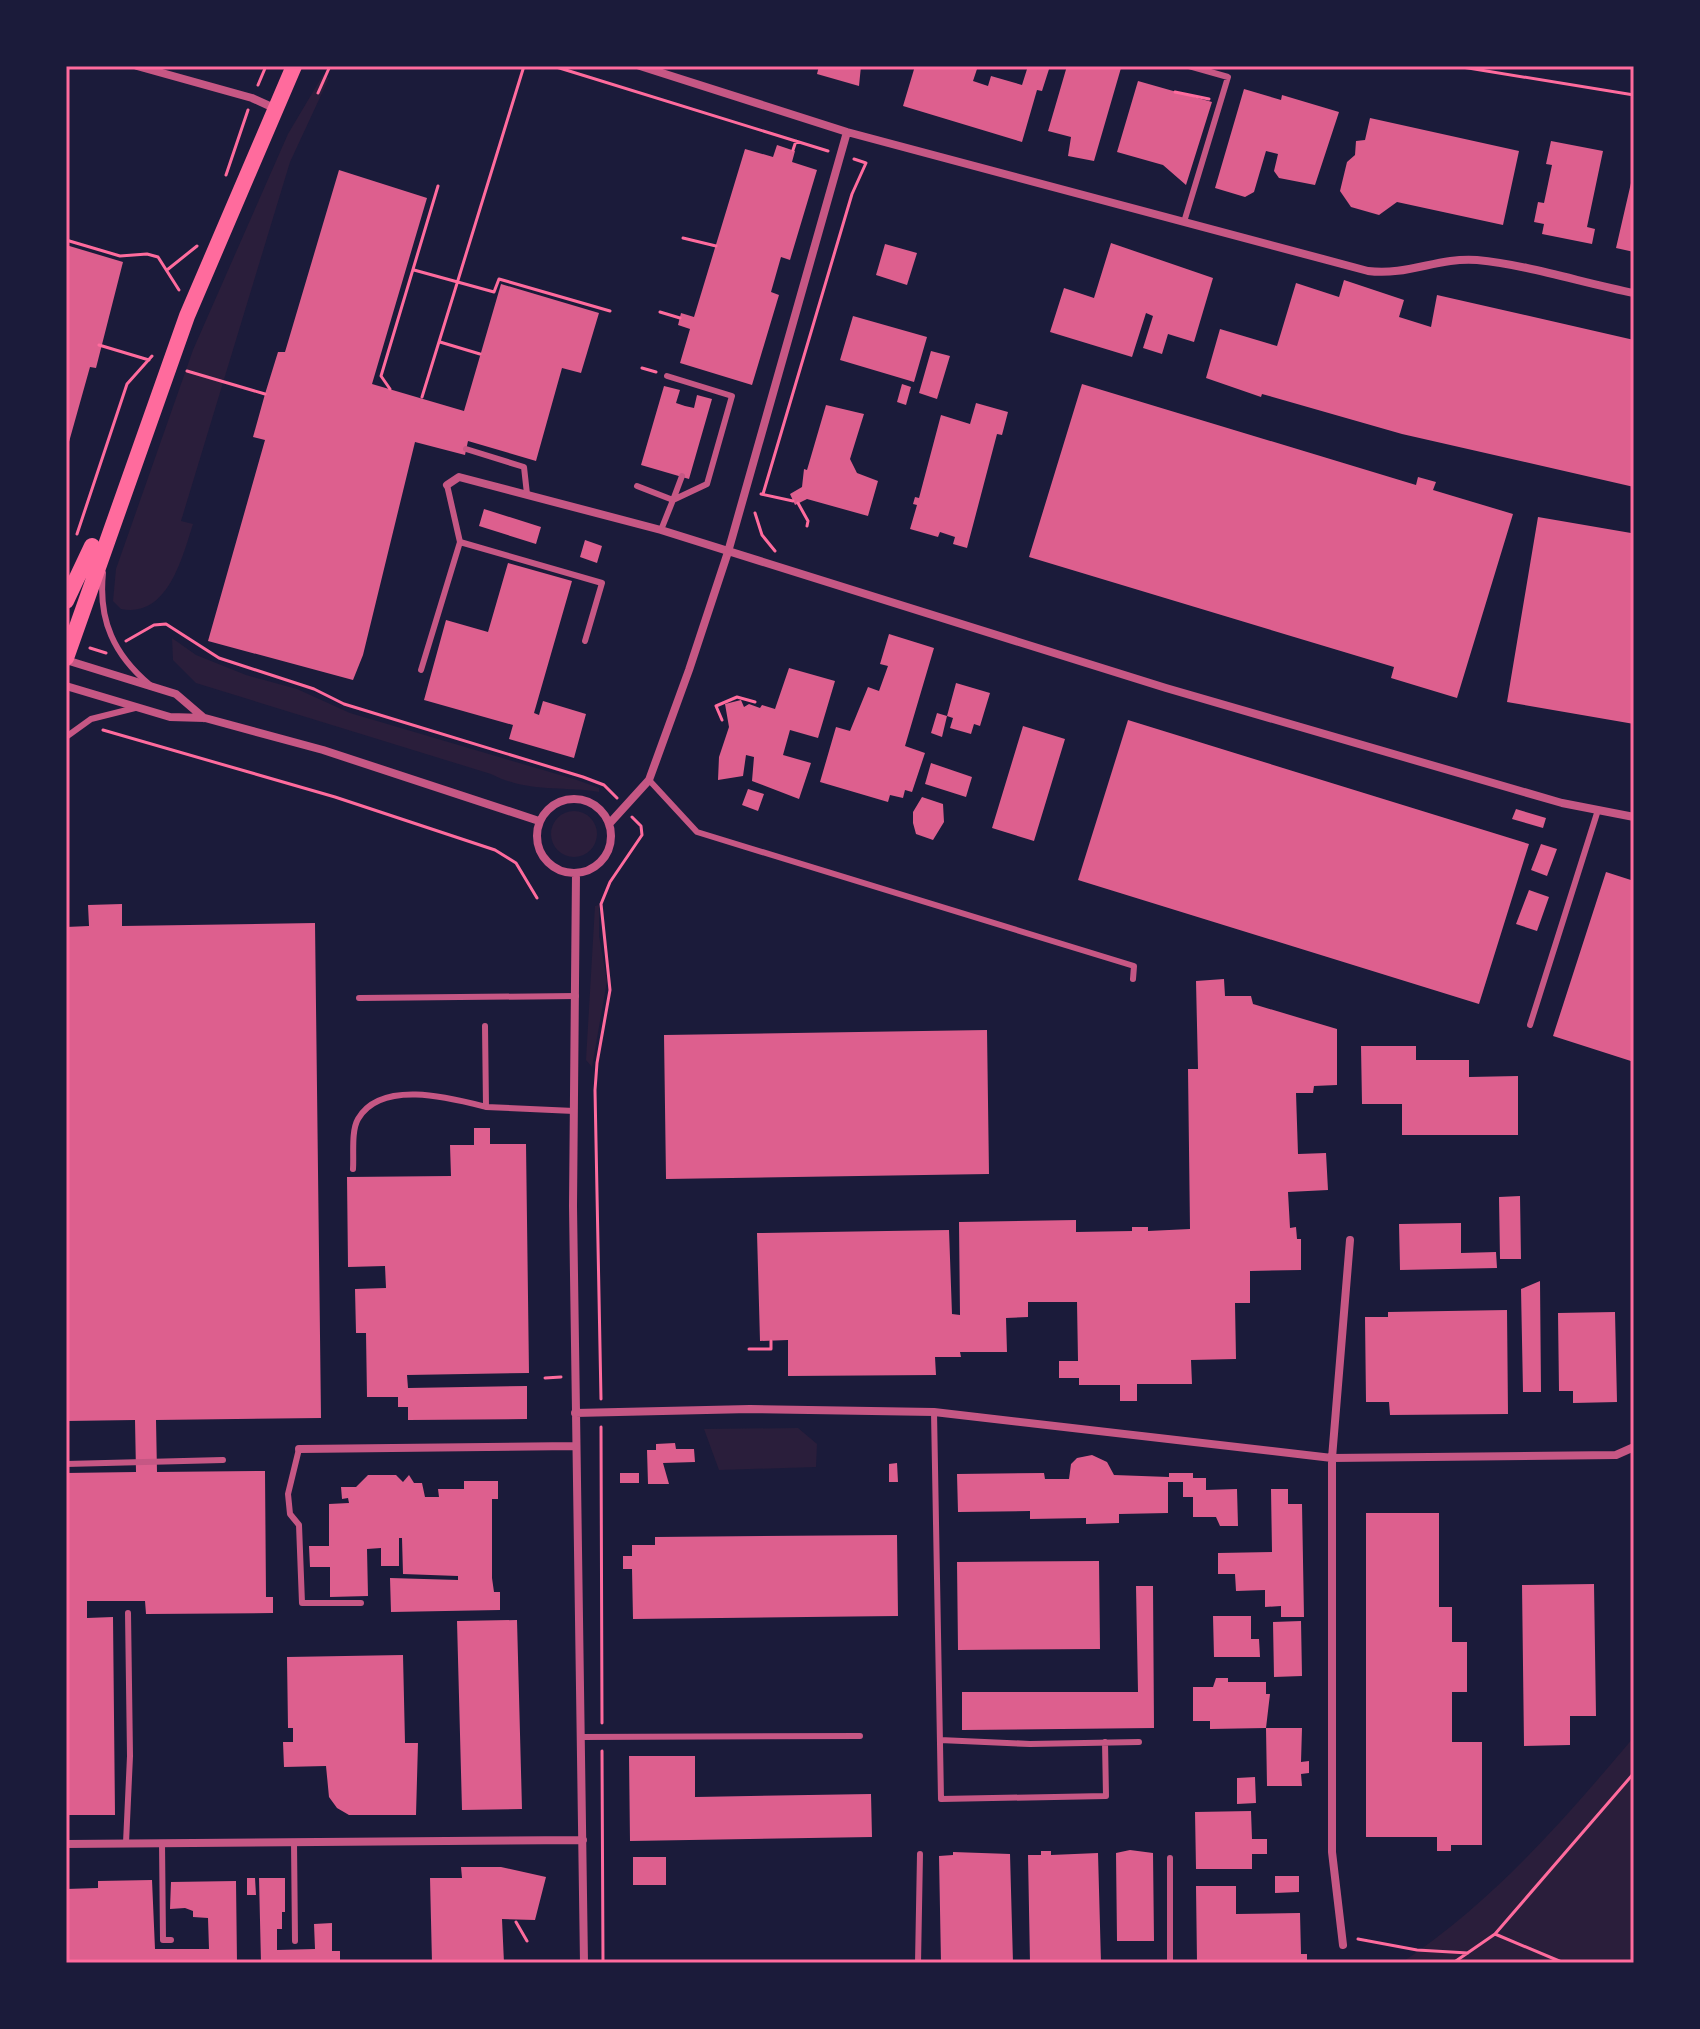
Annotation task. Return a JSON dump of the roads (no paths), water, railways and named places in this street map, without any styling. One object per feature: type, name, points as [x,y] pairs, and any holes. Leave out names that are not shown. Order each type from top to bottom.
[{"type":"main road","points":[[66,659],[115,511],[187,316],[294,66]]},
{"type":"main road","points":[[66,601],[126,481]]},
{"type":"street","points":[[137,66],[252,98],[274,108]]},
{"type":"street","points":[[640,66],[847,132],[1368,271],[1393,274],[1444,261],[1478,260],[1634,293]]},
{"type":"street","points":[[609,824],[649,780],[728,552],[847,132]]},
{"type":"street","points":[[447,485],[459,477],[661,530],[1166,688],[1562,803],[1634,817]]},
{"type":"street","points":[[66,659],[176,694],[205,718]]},
{"type":"street","points":[[66,686],[170,717],[205,718],[323,750],[539,821]]},
{"type":"street","points":[[569,798],[594,804],[609,824],[610,847],[597,865],[576,873],[563,872],[543,857],[536,833],[539,821],[556,802],[569,798]]},
{"type":"street","points":[[576,873],[575,1446],[584,1963]]},
{"type":"street","points":[[1343,1940],[1332,1852],[1332,1458],[1350,1240]]},
{"type":"street","points":[[575,1413],[750,1409],[934,1412],[1332,1458],[1616,1455],[1634,1447]]},
{"type":"street","points":[[299,1449],[575,1446]]},
{"type":"street","points":[[66,1844],[583,1840]]},
{"type":"lane","points":[[1184,222],[1228,77],[1189,66]]},
{"type":"lane","points":[[637,486],[673,500],[707,484],[732,396],[667,376]]},
{"type":"lane","points":[[705,397],[708,388]]},
{"type":"lane","points":[[466,449],[524,467],[527,494]]},
{"type":"lane","points":[[661,530],[682,476]]},
{"type":"lane","points":[[421,670],[460,542],[447,485]]},
{"type":"lane","points":[[115,511],[102,576],[102,605],[114,648],[126,666],[152,687]]},
{"type":"lane","points":[[460,542],[602,583],[585,641]]},
{"type":"lane","points":[[66,737],[87,722],[140,707]]},
{"type":"lane","points":[[649,780],[697,832],[1134,966],[1133,979]]},
{"type":"lane","points":[[1530,1025],[1598,810]]},
{"type":"lane","points":[[359,998],[576,996]]},
{"type":"lane","points":[[485,1026],[486,1107]]},
{"type":"lane","points":[[353,1169],[356,1122],[370,1105],[407,1095],[436,1095],[486,1107],[574,1111]]},
{"type":"lane","points":[[934,1412],[941,1799],[1106,1796],[1105,1742]]},
{"type":"lane","points":[[299,1449],[288,1494],[290,1514],[299,1525],[302,1603],[361,1603]]},
{"type":"lane","points":[[66,1464],[223,1460]]},
{"type":"lane","points":[[126,1843],[130,1756],[128,1613]]},
{"type":"lane","points":[[581,1737],[860,1736]]},
{"type":"lane","points":[[940,1740],[1030,1744],[1139,1742]]},
{"type":"lane","points":[[294,1842],[295,1941]]},
{"type":"lane","points":[[162,1843],[163,1940],[171,1940]]},
{"type":"lane","points":[[918,1963],[920,1854]]},
{"type":"lane","points":[[1170,1858],[1170,1963]]}]
